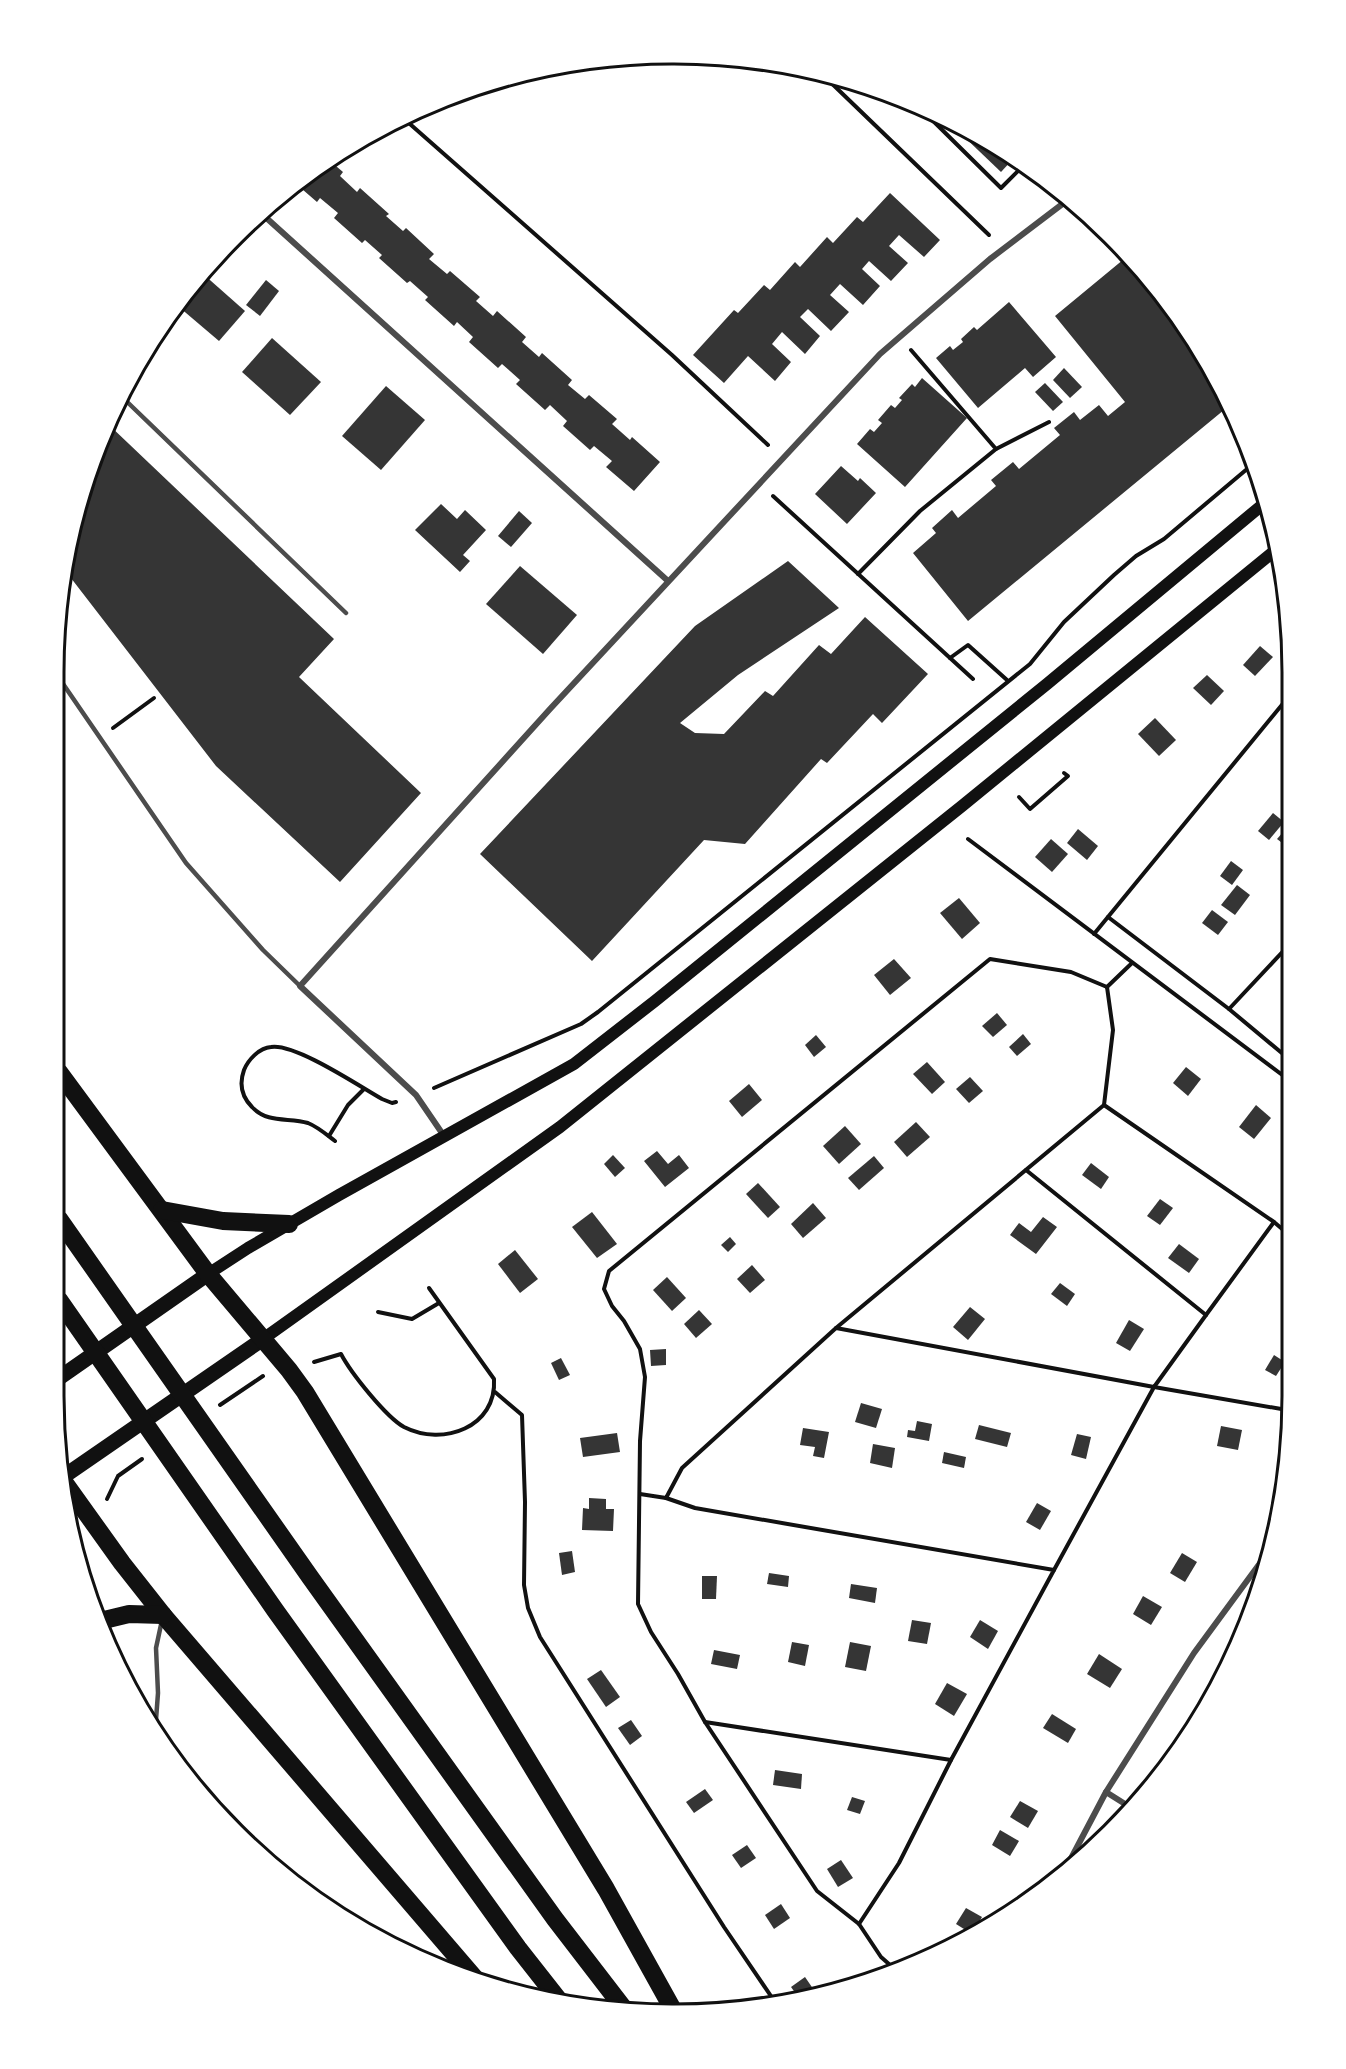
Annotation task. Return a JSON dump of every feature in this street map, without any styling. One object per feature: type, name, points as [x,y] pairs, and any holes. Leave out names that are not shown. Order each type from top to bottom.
[{"type":"highway","points":[[64,1079],[208,1274],[289,1370],[304,1392],[606,1889],[670,2004]]},
{"type":"highway","points":[[162,1210],[223,1221],[289,1224]]},
{"type":"highway","points":[[64,1226],[323,1596],[555,1919],[618,2002]]},
{"type":"highway","points":[[64,1307],[275,1610],[518,1948],[553,1993]]},
{"type":"highway","points":[[73,1496],[163,1615],[466,1968]]},
{"type":"highway","points":[[107,1619],[129,1614],[163,1615]]},
{"type":"main road","points":[[64,1375],[208,1274],[289,1224],[574,1064],[1064,670],[1258,507]]},
{"type":"main road","points":[[70,1472],[263,1339],[560,1127],[953,814],[1270,555]]},
{"type":"street","points":[[445,1137],[416,1095],[300,986],[668,582],[880,354],[1004,249],[1061,205]]},
{"type":"street","points":[[268,220],[668,582]]},
{"type":"street","points":[[1074,1853],[1106,1792],[1194,1653],[1256,1568]]},
{"type":"street","points":[[1106,1792],[1124,1803]]},
{"type":"lane","points":[[128,403],[346,613]]},
{"type":"lane","points":[[64,685],[186,863],[263,950],[300,986]]},
{"type":"lane","points":[[156,1717],[158,1693],[156,1648],[163,1615]]},
{"type":"path","points":[[835,87],[1004,249]]},
{"type":"path","points":[[410,124],[672,355],[782,458]]},
{"type":"path","points":[[937,125],[1001,188],[1017,172]]},
{"type":"path","points":[[900,337],[996,449]]},
{"type":"path","points":[[858,574],[920,511],[996,449],[1049,422]]},
{"type":"path","points":[[335,1141],[309,1124],[266,1118],[252,1107],[242,1092],[242,1077],[253,1056],[270,1047],[285,1048],[303,1054],[392,1103],[462,1077],[581,1024],[1007,680],[1030,664],[1064,622],[1113,575],[1136,556],[1164,539],[1246,470]]},
{"type":"path","points":[[759,483],[973,679]]},
{"type":"path","points":[[950,658],[968,645],[1007,680]]},
{"type":"path","points":[[100,738],[154,698]]},
{"type":"path","points":[[1094,934],[1282,705]]},
{"type":"path","points":[[1019,797],[1030,809],[1068,776],[1064,773]]},
{"type":"path","points":[[968,839],[1282,1075]]},
{"type":"path","points":[[1107,917],[1229,1009],[1282,1053]]},
{"type":"path","points":[[1229,1009],[1282,952]]},
{"type":"path","points":[[889,1964],[881,1957],[859,1924],[817,1891],[705,1722],[651,1632],[638,1604],[640,1441],[645,1377],[640,1349],[624,1321],[612,1306],[604,1289],[609,1271],[990,959],[1071,972],[1107,987]]},
{"type":"path","points":[[1107,987],[1132,963]]},
{"type":"path","points":[[666,1498],[682,1468],[836,1328],[1104,1105],[1113,1030],[1107,987]]},
{"type":"path","points":[[329,1136],[348,1105],[364,1089]]},
{"type":"path","points":[[1104,1105],[1282,1229]]},
{"type":"path","points":[[1026,1170],[1206,1315]]},
{"type":"path","points":[[859,1924],[898,1863],[951,1760],[1154,1387],[1274,1222]]},
{"type":"path","points":[[341,1354],[347,1365],[390,1415],[398,1423],[417,1432],[447,1435],[469,1427],[480,1419],[495,1392],[494,1379],[429,1288]]},
{"type":"path","points":[[378,1312],[412,1319],[439,1303]]},
{"type":"path","points":[[836,1328],[1281,1409]]},
{"type":"path","points":[[495,1392],[522,1414],[525,1502],[524,1585],[528,1608],[540,1637],[724,1927],[772,1996]]},
{"type":"path","points":[[640,1494],[666,1498],[695,1508],[1054,1570]]},
{"type":"path","points":[[705,1722],[951,1760]]},
{"type":"building","points":[[969,142],[1008,165],[1001,172]]},
{"type":"building","points":[[336,166],[343,172],[340,176],[357,192],[360,188],[389,214],[386,216],[403,231],[406,228],[434,254],[429,259],[447,274],[450,271],[480,297],[476,301],[493,316],[497,311],[526,337],[522,342],[539,357],[542,353],[572,380],[568,385],[585,399],[589,395],[617,419],[612,424],[630,440],[632,437],[660,462],[634,491],[606,467],[612,461],[594,446],[590,450],[563,426],[567,421],[550,405],[545,410],[516,384],[520,380],[502,364],[498,368],[469,342],[473,337],[457,322],[454,326],[425,300],[428,297],[410,281],[407,283],[379,258],[382,255],[365,240],[362,243],[334,218],[338,213],[320,198],[317,202],[303,190]]},
{"type":"building","points":[[890,193],[940,240],[924,257],[899,235],[889,246],[908,263],[891,281],[869,261],[862,269],[880,286],[863,305],[840,284],[830,295],[849,312],[831,331],[808,309],[800,317],[820,336],[805,354],[782,332],[772,344],[791,362],[775,381],[748,356],[724,383],[693,355],[734,310],[738,313],[764,285],[770,290],[795,262],[800,267],[827,237],[833,243],[857,217],[863,222]]},
{"type":"building","points":[[1121,262],[1156,303],[1179,335],[1222,411],[968,621],[913,553],[936,533],[932,528],[952,510],[958,518],[996,486],[991,480],[1013,462],[1019,469],[1060,435],[1054,428],[1074,412],[1080,420],[1099,405],[1108,416],[1125,402],[1055,316]]},
{"type":"building","points":[[210,280],[245,311],[219,341],[184,311]]},
{"type":"building","points":[[266,280],[279,291],[260,316],[246,305]]},
{"type":"building","points":[[1009,302],[1056,357],[1033,377],[1025,368],[978,408],[936,358],[950,346],[953,350],[963,342],[961,339],[974,327],[977,330]]},
{"type":"building","points":[[272,338],[321,382],[290,415],[242,372]]},
{"type":"building","points":[[1064,368],[1082,387],[1070,398],[1053,380]]},
{"type":"building","points":[[922,378],[967,418],[905,487],[857,444],[870,429],[874,432],[882,423],[878,420],[891,405],[895,408],[902,400],[899,398],[912,384],[915,387]]},
{"type":"building","points":[[1045,383],[1063,402],[1053,411],[1035,392]]},
{"type":"building","points":[[386,386],[425,420],[381,470],[342,436]]},
{"type":"building","points":[[115,431],[334,639],[299,677],[421,793],[340,882],[216,766],[72,580],[85,516]]},
{"type":"building","points":[[841,466],[858,481],[860,478],[876,493],[847,524],[815,494]]},
{"type":"building","points":[[441,504],[457,519],[465,510],[486,530],[463,555],[470,561],[460,572],[415,530]]},
{"type":"building","points":[[519,511],[532,523],[511,547],[498,536]]},
{"type":"building","points":[[788,561],[839,608],[738,675],[680,723],[695,733],[724,734],[765,691],[773,696],[819,645],[831,654],[865,617],[928,674],[882,723],[873,714],[827,763],[821,759],[745,844],[704,840],[592,961],[480,854],[695,626]]},
{"type":"building","points":[[520,566],[577,615],[543,654],[486,604]]},
{"type":"building","points":[[1260,646],[1273,657],[1255,676],[1243,665]]},
{"type":"building","points":[[1207,675],[1224,691],[1211,705],[1193,688]]},
{"type":"building","points":[[1155,718],[1176,740],[1159,756],[1138,734]]},
{"type":"building","points":[[1273,813],[1282,820],[1282,824],[1269,840],[1258,831]]},
{"type":"building","points":[[1078,829],[1098,846],[1087,860],[1067,843]]},
{"type":"building","points":[[1282,833],[1282,843],[1277,839]]},
{"type":"building","points":[[1051,839],[1068,854],[1052,872],[1035,857]]},
{"type":"building","points":[[1231,861],[1243,870],[1232,885],[1220,876]]},
{"type":"building","points":[[1237,885],[1250,895],[1235,915],[1221,905]]},
{"type":"building","points":[[959,898],[980,923],[962,939],[940,913]]},
{"type":"building","points":[[1212,910],[1228,922],[1218,935],[1202,923]]},
{"type":"building","points":[[894,959],[911,978],[890,995],[874,975]]},
{"type":"building","points":[[997,1013],[1007,1025],[993,1037],[982,1026]]},
{"type":"building","points":[[1023,1034],[1031,1044],[1017,1056],[1009,1047]]},
{"type":"building","points":[[816,1035],[826,1047],[814,1057],[805,1045]]},
{"type":"building","points":[[927,1062],[945,1082],[932,1094],[913,1074]]},
{"type":"building","points":[[1186,1067],[1201,1079],[1188,1096],[1173,1083]]},
{"type":"building","points":[[970,1077],[983,1091],[969,1103],[956,1089]]},
{"type":"building","points":[[749,1084],[762,1100],[742,1117],[729,1101]]},
{"type":"building","points":[[1256,1105],[1271,1118],[1254,1139],[1239,1127]]},
{"type":"building","points":[[916,1122],[930,1137],[907,1157],[894,1142]]},
{"type":"building","points":[[845,1126],[861,1144],[839,1164],[823,1146]]},
{"type":"building","points":[[657,1151],[668,1164],[679,1155],[689,1168],[665,1187],[644,1161]]},
{"type":"building","points":[[613,1155],[625,1168],[615,1177],[604,1164]]},
{"type":"building","points":[[874,1156],[884,1168],[859,1190],[848,1178]]},
{"type":"building","points":[[1091,1163],[1109,1177],[1101,1189],[1082,1175]]},
{"type":"building","points":[[758,1183],[780,1207],[768,1218],[746,1194]]},
{"type":"building","points":[[1160,1199],[1173,1208],[1160,1225],[1147,1216]]},
{"type":"building","points":[[813,1203],[826,1218],[803,1238],[791,1224]]},
{"type":"building","points":[[592,1212],[617,1244],[597,1258],[572,1227]]},
{"type":"building","points":[[1043,1217],[1057,1227],[1036,1254],[1010,1235],[1019,1223],[1031,1232]]},
{"type":"building","points":[[730,1237],[736,1244],[728,1252],[721,1245]]},
{"type":"building","points":[[1179,1244],[1199,1259],[1189,1273],[1168,1258]]},
{"type":"building","points":[[515,1250],[538,1279],[520,1293],[498,1264]]},
{"type":"building","points":[[752,1265],[765,1280],[750,1293],[737,1279]]},
{"type":"building","points":[[667,1277],[686,1298],[672,1311],[653,1290]]},
{"type":"building","points":[[1060,1283],[1075,1294],[1067,1306],[1051,1294]]},
{"type":"building","points":[[970,1307],[985,1319],[968,1340],[953,1327]]},
{"type":"building","points":[[699,1310],[712,1324],[696,1338],[684,1324]]},
{"type":"building","points":[[1129,1320],[1144,1329],[1130,1351],[1116,1343]]},
{"type":"building","points":[[666,1349],[666,1365],[651,1366],[650,1350]]},
{"type":"building","points":[[1274,1355],[1282,1360],[1282,1367],[1276,1376],[1265,1370]]},
{"type":"building","points":[[561,1358],[570,1375],[559,1380],[551,1363]]},
{"type":"building","points":[[861,1403],[882,1409],[876,1428],[855,1422]]},
{"type":"building","points":[[917,1421],[932,1424],[929,1441],[907,1437],[908,1430],[915,1431]]},
{"type":"building","points":[[979,1425],[1011,1433],[1007,1447],[975,1439]]},
{"type":"building","points":[[1221,1426],[1242,1430],[1238,1450],[1217,1446]]},
{"type":"building","points":[[803,1428],[829,1432],[824,1458],[813,1456],[815,1447],[800,1445]]},
{"type":"building","points":[[617,1433],[620,1452],[583,1457],[580,1438]]},
{"type":"building","points":[[1077,1434],[1091,1437],[1086,1459],[1071,1455]]},
{"type":"building","points":[[873,1444],[895,1448],[892,1468],[870,1463]]},
{"type":"building","points":[[944,1452],[966,1457],[964,1468],[942,1463]]},
{"type":"building","points":[[589,1498],[606,1499],[606,1509],[614,1509],[613,1531],[582,1530],[583,1508],[589,1509]]},
{"type":"building","points":[[1037,1503],[1051,1511],[1040,1530],[1026,1522]]},
{"type":"building","points":[[572,1551],[575,1572],[562,1575],[559,1553]]},
{"type":"building","points":[[1182,1553],[1197,1562],[1185,1582],[1170,1573]]},
{"type":"building","points":[[769,1573],[789,1576],[788,1587],[767,1584]]},
{"type":"building","points":[[702,1576],[717,1576],[716,1599],[702,1599]]},
{"type":"building","points":[[851,1584],[877,1588],[875,1603],[849,1598]]},
{"type":"building","points":[[1143,1596],[1162,1607],[1151,1625],[1133,1614]]},
{"type":"building","points":[[912,1620],[931,1623],[927,1644],[908,1641]]},
{"type":"building","points":[[980,1620],[998,1631],[988,1649],[970,1637]]},
{"type":"building","points":[[792,1642],[809,1645],[805,1666],[788,1662]]},
{"type":"building","points":[[850,1642],[871,1646],[866,1671],[845,1667]]},
{"type":"building","points":[[714,1650],[740,1655],[737,1669],[711,1664]]},
{"type":"building","points":[[1099,1654],[1122,1669],[1110,1688],[1087,1674]]},
{"type":"building","points":[[601,1670],[620,1697],[606,1707],[587,1679]]},
{"type":"building","points":[[947,1683],[967,1694],[954,1716],[935,1704]]},
{"type":"building","points":[[1052,1714],[1076,1729],[1068,1743],[1043,1728]]},
{"type":"building","points":[[631,1720],[642,1736],[630,1745],[618,1728]]},
{"type":"building","points":[[775,1770],[802,1774],[801,1789],[773,1785]]},
{"type":"building","points":[[705,1789],[713,1800],[694,1813],[686,1802]]},
{"type":"building","points":[[852,1797],[865,1801],[860,1814],[847,1810]]},
{"type":"building","points":[[1020,1801],[1038,1811],[1028,1828],[1010,1817]]},
{"type":"building","points":[[1000,1830],[1019,1841],[1010,1856],[992,1845]]},
{"type":"building","points":[[747,1845],[756,1858],[741,1868],[732,1855]]},
{"type":"building","points":[[841,1860],[853,1878],[838,1887],[827,1869]]},
{"type":"building","points":[[781,1904],[790,1918],[774,1929],[765,1915]]},
{"type":"building","points":[[966,1908],[982,1917],[979,1922],[965,1930],[956,1924]]},
{"type":"building","points":[[805,1977],[813,1988],[795,1992],[791,1987]]}]
